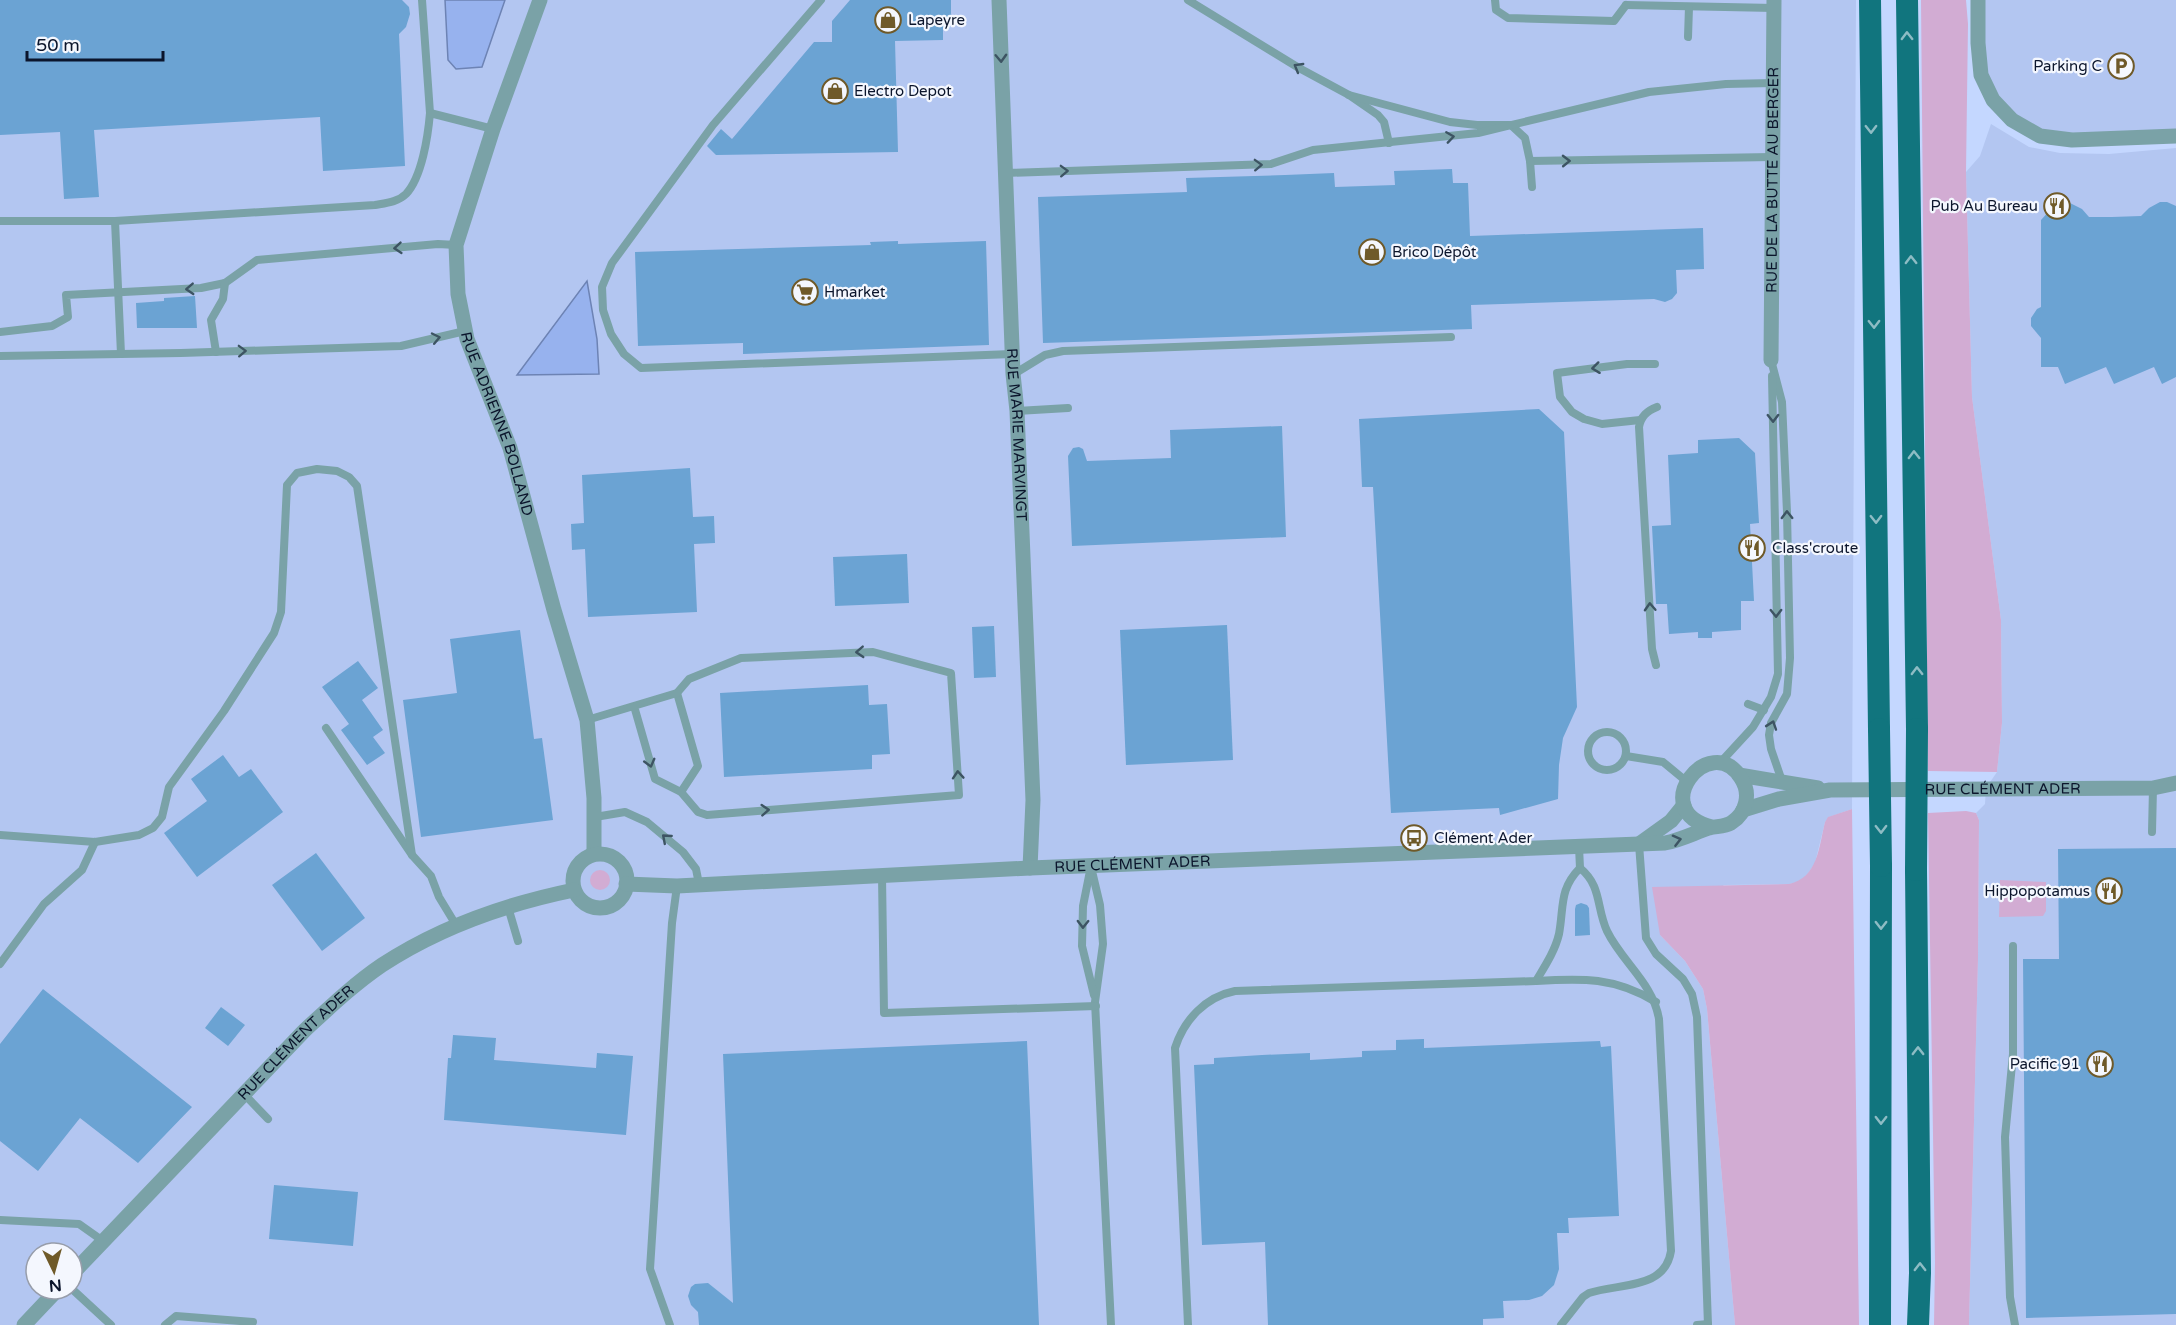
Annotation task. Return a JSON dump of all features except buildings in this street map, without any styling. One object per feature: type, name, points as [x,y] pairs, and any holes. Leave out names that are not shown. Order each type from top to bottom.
[{"type":"main road","points":[[1870,0],[1880,729],[1880,1325]]},
{"type":"main road","points":[[1907,0],[1917,729],[1920,1273],[1918,1325]]},
{"type":"street","name":"RUE ADRIENNE BOLLAND","points":[[540,0],[493,129],[456,245],[458,294],[465,331],[510,448],[587,720],[595,817],[594,854]]},
{"type":"street","name":"RUE MARIE MARVINGT","points":[[999,0],[1012,354],[1017,411],[1033,800],[1030,868]]},
{"type":"street","points":[[1978,0],[1981,75],[1993,100],[2012,120],[2040,136],[2072,140],[2176,136]]},
{"type":"street","name":"RUE DE LA BUTTE AU BERGER","points":[[1771,360],[1774,4]]},
{"type":"street","points":[[1712,827],[1695,820],[1684,805],[1683,789],[1686,781],[1700,767],[1719,764]]},
{"type":"street","name":"RUE CLÉMENT ADER","points":[[1719,764],[1734,770],[1739,775],[1830,790]]},
{"type":"street","points":[[1739,775],[1746,792],[1743,810]]},
{"type":"street","name":"RUE CLÉMENT ADER","points":[[626,884],[677,886],[1030,868],[1639,844],[1681,839],[1730,823],[1743,810],[1779,799],[1830,790],[2153,788],[2176,783]]},
{"type":"street","points":[[1639,844],[1671,821],[1684,805]]},
{"type":"street","points":[[594,854],[603,854],[618,861],[626,876],[626,884],[624,893],[618,900],[603,907],[585,904],[574,890],[573,883],[576,868],[581,862],[594,854]]},
{"type":"street","name":"RUE CLÉMENT ADER","points":[[84,1261],[304,1031],[343,995],[381,966],[456,925],[508,906],[574,890]]},
{"type":"street","points":[[24,1325],[47,1301]]},
{"type":"lane","points":[[0,221],[115,221],[375,205],[392,202],[406,194],[415,178],[428,138],[430,113],[422,0]]},
{"type":"lane","points":[[821,0],[713,125],[612,263],[602,287],[603,310],[611,334],[624,354],[640,368],[1012,354]]},
{"type":"lane","points":[[1188,0],[1349,95],[1378,115],[1384,122],[1389,142]]},
{"type":"lane","points":[[1496,0],[1496,10],[1508,18],[1614,21],[1626,2],[1689,7],[1774,4]]},
{"type":"lane","points":[[1688,37],[1689,7]]},
{"type":"lane","points":[[1005,173],[1271,164],[1313,150],[1478,133],[1649,92],[1726,84],[1773,83]]},
{"type":"lane","points":[[1349,95],[1450,122],[1511,124],[1525,138],[1532,187]]},
{"type":"lane","points":[[430,113],[493,129]]},
{"type":"lane","points":[[1530,161],[1772,157]]},
{"type":"lane","points":[[115,221],[121,354]]},
{"type":"lane","points":[[0,332],[52,326],[68,317],[66,295],[201,288],[225,283],[257,260],[438,244],[456,245]]},
{"type":"lane","points":[[216,352],[211,320],[223,299],[225,283]]},
{"type":"lane","points":[[0,357],[401,345],[465,331]]},
{"type":"lane","points":[[1013,375],[1045,355],[1064,351],[1451,337]]},
{"type":"lane","points":[[1719,764],[1742,741],[1764,710],[1772,697],[1778,674],[1771,360]]},
{"type":"lane","points":[[1771,360],[1782,402],[1787,512],[1790,658],[1787,694],[1771,723],[1769,735],[1771,749],[1782,781]]},
{"type":"lane","points":[[1640,420],[1602,424],[1584,419],[1572,412],[1560,397],[1557,373],[1627,364],[1655,364]]},
{"type":"lane","points":[[1656,665],[1651,626],[1640,420],[1647,411],[1657,407]]},
{"type":"lane","points":[[1017,411],[1068,408]]},
{"type":"lane","points":[[0,835],[95,842],[139,835],[153,828],[162,817],[169,787],[224,711],[274,633],[281,612],[287,485],[297,473],[317,469],[337,471],[349,477],[357,486],[412,855]]},
{"type":"lane","points":[[587,720],[677,693],[689,679],[741,658],[873,652],[951,673],[959,795],[706,814],[698,812],[681,792],[655,779],[634,706]]},
{"type":"lane","points":[[1776,657],[1790,658]]},
{"type":"lane","points":[[677,693],[698,766],[681,792]]},
{"type":"lane","points":[[1748,704],[1764,710]]},
{"type":"lane","points":[[326,728],[412,855],[431,876],[439,897],[456,925]]},
{"type":"lane","points":[[1613,732],[1623,739],[1627,750],[1626,756],[1618,767],[1606,770],[1594,765],[1590,760],[1588,747],[1594,736],[1613,732]]},
{"type":"lane","points":[[1626,756],[1664,762],[1686,781]]},
{"type":"lane","points":[[2152,832],[2153,788]]},
{"type":"lane","points":[[595,817],[625,812],[647,822],[683,852],[696,868],[699,884]]},
{"type":"lane","points":[[0,964],[45,904],[82,870],[95,842]]},
{"type":"lane","points":[[1639,844],[1646,938],[1656,954],[1683,979],[1692,994],[1697,1017],[1708,1324],[1697,1325]]},
{"type":"lane","points":[[1561,1325],[1583,1297],[1589,1293],[1641,1282],[1664,1270],[1669,1263],[1671,1234],[1657,1003],[1606,929],[1598,894],[1590,878],[1580,868],[1579,847]]},
{"type":"lane","points":[[1091,867],[1083,906],[1082,945],[1096,1004]]},
{"type":"lane","points":[[1091,867],[1100,905],[1103,944],[1096,1004],[1111,1325]]},
{"type":"lane","points":[[1536,981],[1554,951],[1565,888],[1580,868]]},
{"type":"lane","points":[[882,876],[884,1013],[1096,1004]]},
{"type":"lane","points":[[670,1325],[650,1269],[672,923],[677,886]]},
{"type":"lane","points":[[508,906],[518,941]]},
{"type":"lane","points":[[2013,946],[2013,1054],[2005,1137],[2010,1297],[2015,1325]]},
{"type":"lane","points":[[1188,1325],[1175,1048],[1182,1031],[1196,1012],[1211,999],[1235,991],[1575,979],[1609,982],[1640,993],[1657,1003]]},
{"type":"lane","points":[[244,1094],[268,1119]]},
{"type":"lane","points":[[0,1220],[79,1224],[103,1241]]},
{"type":"lane","points":[[84,1300],[111,1325]]},
{"type":"lane","points":[[165,1325],[176,1316],[253,1322]]},
{"type":"shaded area","points":[[0,0],[1856,0],[1852,809],[1829,817],[1825,822],[1815,863],[1799,882],[1724,885],[1660,935],[1685,961],[1703,989],[1707,1009],[1735,1325],[0,1325]]},
{"type":"shaded area","points":[[445,0],[505,0],[482,67],[456,69],[448,60]]},
{"type":"shaded area","points":[[1921,0],[1966,0],[1968,24],[1966,172],[1972,397],[2001,620],[2002,723],[1997,772],[1928,771]]},
{"type":"shaded area","points":[[1978,0],[2176,0],[2176,136],[2040,136],[1993,100],[1978,43]]},
{"type":"shaded area","points":[[1991,124],[2029,147],[2060,153],[2109,154],[2176,148],[2176,1325],[1969,1325],[1978,959],[1979,820],[1976,813],[1985,804],[1986,788],[1997,772],[2002,723],[2001,620],[1972,397],[1966,172],[1980,156]]},
{"type":"shaded area","points":[[587,281],[597,339],[599,374],[517,375]]},
{"type":"shaded area","points":[[1852,809],[1859,1325],[1735,1325],[1707,1009],[1703,989],[1685,961],[1660,935],[1652,887],[1789,884],[1799,881],[1812,868],[1816,860],[1828,817]]},
{"type":"shaded area","points":[[1966,811],[1976,813],[1979,820],[1969,1325],[1934,1325],[1928,813]]},
{"type":"shaded area","points":[[596,870],[604,870],[610,876],[610,884],[604,890],[596,890],[590,884],[590,876]]},
{"type":"shaded area","points":[[2000,880],[2046,882],[2046,911],[2043,916],[1999,917]]},
{"type":"place","name":"Lapeyre","points":[[888,20]]},
{"type":"place","name":"Parking C","points":[[2121,66]]},
{"type":"place","name":"Electro Depot","points":[[835,91]]},
{"type":"place","name":"Pub Au Bureau","points":[[2057,206]]},
{"type":"place","name":"Brico Dépôt","points":[[1372,252]]},
{"type":"place","name":"Hmarket","points":[[805,292]]},
{"type":"place","name":"Class'croute","points":[[1752,548]]},
{"type":"place","name":"Clément Ader","points":[[1414,838]]},
{"type":"place","name":"Hippopotamus","points":[[2109,891]]},
{"type":"place","name":"Pacific 91","points":[[2100,1064]]}]
